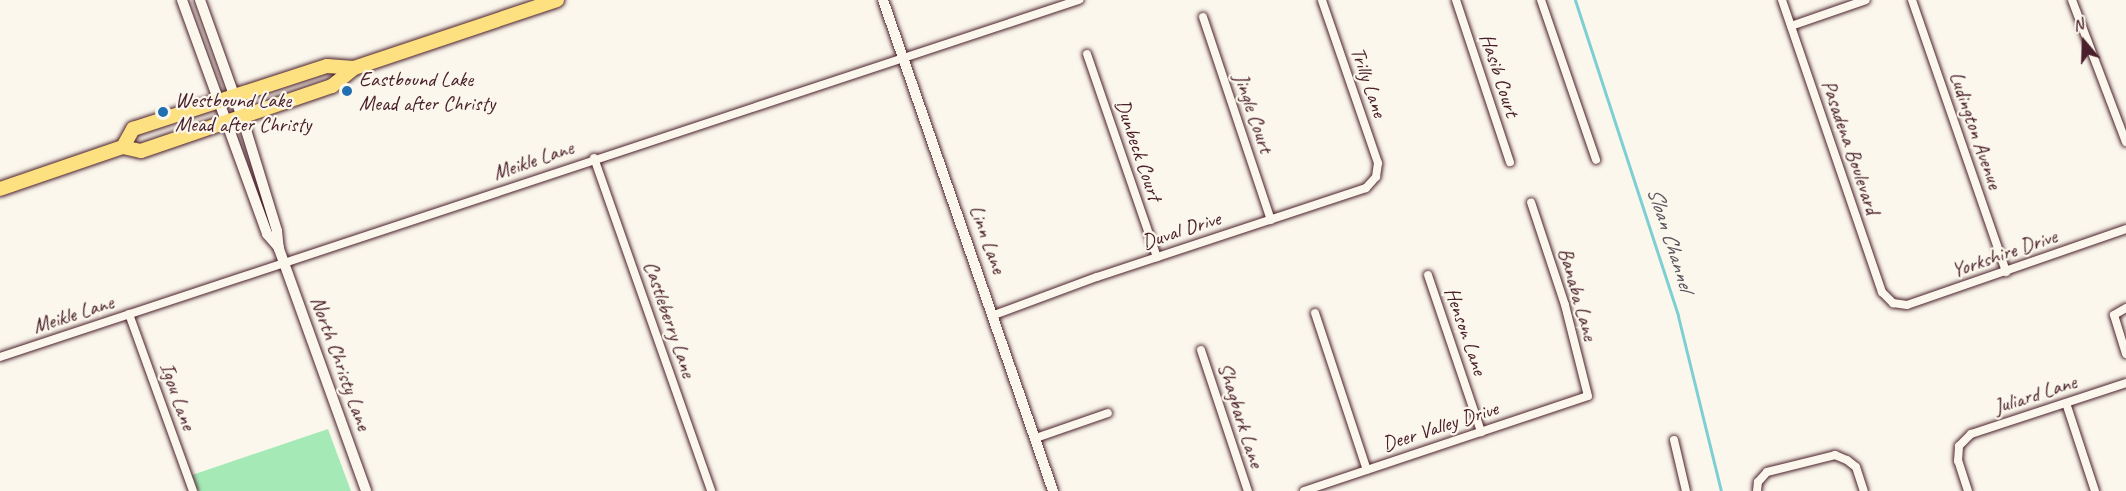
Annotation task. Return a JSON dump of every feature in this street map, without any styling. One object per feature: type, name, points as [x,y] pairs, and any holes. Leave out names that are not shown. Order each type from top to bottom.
[{"type":"main road","points":[[0,189],[123,147],[141,151],[242,117],[332,86],[354,68],[539,3],[557,0]]},
{"type":"main road","points":[[123,147],[134,129],[327,66],[354,68]]},
{"type":"street","name":"North Christy Lane","points":[[182,0],[267,234],[279,249],[285,263],[366,491]]},
{"type":"street","name":"North Christy Lane","points":[[201,0],[242,117],[277,231],[279,249]]},
{"type":"street","name":"Linn Lane","points":[[883,0],[994,315],[1053,491]]},
{"type":"street","name":"Meikle Lane","points":[[0,357],[594,158],[1079,0]]},
{"type":"street","name":"Trilly Lane","points":[[1322,0],[1378,163],[1376,177]]},
{"type":"street","name":"Hasib Court","points":[[1456,0],[1510,162]]},
{"type":"street","points":[[1541,0],[1596,160]]},
{"type":"street","name":"Pasadena Boulevard","points":[[1782,0],[1882,292],[1893,303]]},
{"type":"street","points":[[1791,26],[1866,0]]},
{"type":"street","name":"Ludington Avenue","points":[[1912,0],[2006,272]]},
{"type":"street","points":[[2075,1],[2126,142]]},
{"type":"street","name":"Jingle Court","points":[[1203,17],[1271,220]]},
{"type":"street","name":"Dunbeck Court","points":[[1087,54],[1157,257]]},
{"type":"street","name":"Castleberry Lane","points":[[594,158],[711,491]]},
{"type":"street","name":"Duval Drive","points":[[994,315],[1157,257],[1366,188],[1376,177]]},
{"type":"street","name":"Banaba Lane","points":[[1532,202],[1565,305],[1588,396]]},
{"type":"street","name":"Yorkshire Drive","points":[[1893,303],[1907,305],[2126,229]]},
{"type":"street","name":"Henson Lane","points":[[1428,275],[1481,432]]},
{"type":"street","points":[[2126,308],[2114,315],[2126,354]]},
{"type":"street","points":[[1315,313],[1367,470]]},
{"type":"street","name":"Igou Lane","points":[[129,314],[193,491]]},
{"type":"street","name":"Shagbark Lane","points":[[1201,350],[1248,491]]},
{"type":"street","name":"Juliard Lane","points":[[1968,491],[1958,461],[1959,446],[1971,434],[2126,383]]},
{"type":"street","name":"Deer Valley Drive","points":[[1304,491],[1588,396]]},
{"type":"street","points":[[2066,403],[2095,491]]},
{"type":"street","points":[[1036,438],[1108,414]]},
{"type":"street","points":[[1674,440],[1686,491]]},
{"type":"street","points":[[1757,491],[1761,476],[1835,454],[1856,467],[1864,489],[1853,491]]},
{"type":"green space","points":[[328,429],[351,491],[198,491],[192,475]]},
{"type":"waterway","name":"Sloan Channel","points":[[1575,0],[1678,316],[1721,491]]},
{"type":"place","name":"Eastbound Lake Mead after Christy","points":[[347,91]]},
{"type":"place","name":"Westbound Lake Mead after Christy","points":[[163,112]]}]
